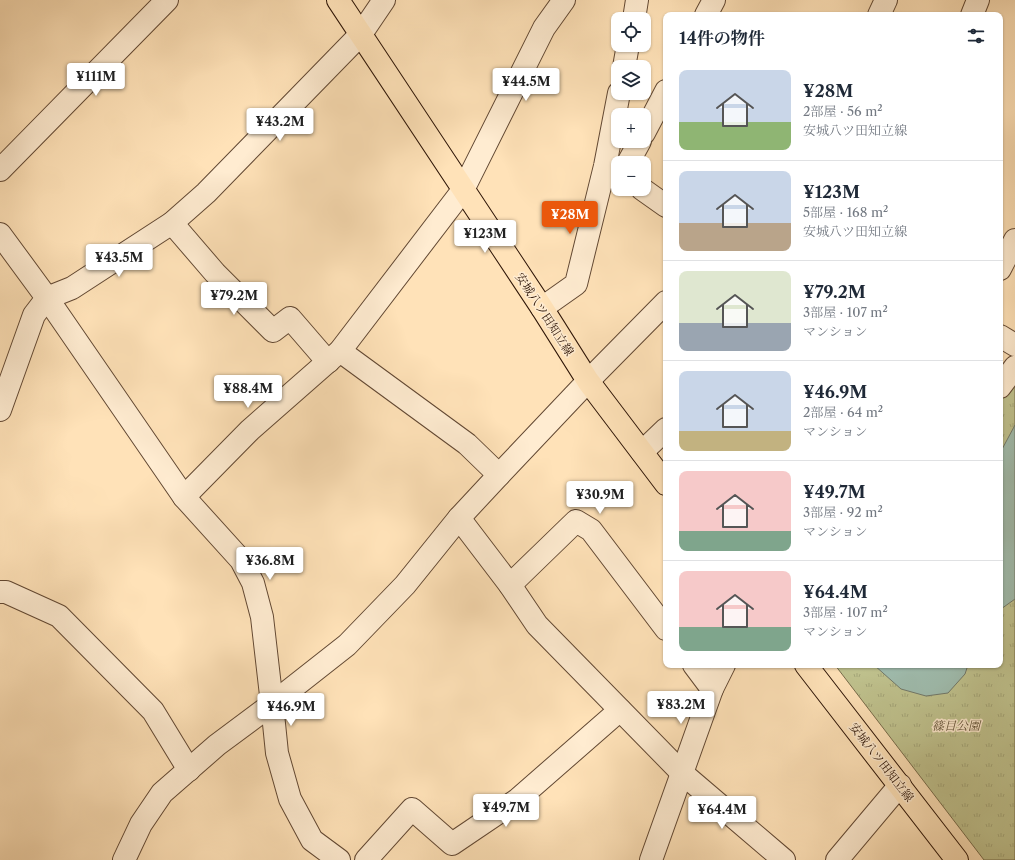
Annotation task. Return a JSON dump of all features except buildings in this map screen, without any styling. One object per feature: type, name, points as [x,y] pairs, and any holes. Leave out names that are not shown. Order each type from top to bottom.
[{"type":"main road","name":"安城八ツ田知立線","points":[[338,0],[362,34],[463,190],[542,308],[588,381],[663,480]]},
{"type":"main road","name":"安城八ツ田知立線","points":[[808,668],[957,860]]},
{"type":"street","points":[[0,170],[167,0]]},
{"type":"street","points":[[0,410],[34,315],[47,298],[72,288],[172,223],[206,193],[362,34],[384,0]]},
{"type":"street","points":[[184,497],[250,430],[334,357],[463,190],[544,28],[564,0]]},
{"type":"street","points":[[635,12],[637,0]]},
{"type":"street","points":[[708,12],[714,0]]},
{"type":"street","points":[[880,12],[886,0]]},
{"type":"street","points":[[973,12],[978,0]]},
{"type":"street","points":[[651,120],[663,97]]},
{"type":"street","points":[[612,156],[618,100]]},
{"type":"street","points":[[542,308],[576,284],[611,169]]},
{"type":"street","points":[[651,195],[663,204]]},
{"type":"street","points":[[172,223],[215,272],[273,331],[290,318],[334,357],[467,444],[499,475]]},
{"type":"street","points":[[0,234],[47,298],[184,497],[241,560],[253,583],[262,617],[277,753],[290,799],[312,840],[340,860]]},
{"type":"street","points":[[1003,263],[1015,240]]},
{"type":"street","points":[[124,860],[141,824],[162,793],[217,745],[347,645],[405,585],[459,518],[588,381],[663,305]]},
{"type":"street","points":[[1003,338],[1015,346]]},
{"type":"street","points":[[1003,383],[1015,367]]},
{"type":"street","points":[[642,452],[663,432]]},
{"type":"street","points":[[459,518],[510,585],[537,625],[682,773],[784,860]]},
{"type":"street","points":[[510,585],[576,521],[591,530],[663,625]]},
{"type":"street","points":[[0,592],[6,592],[59,616],[153,711],[188,770]]},
{"type":"street","points":[[696,668],[712,689]]},
{"type":"street","points":[[651,860],[712,689],[722,668]]},
{"type":"street","points":[[366,860],[412,809],[452,844],[517,800],[620,710]]},
{"type":"street","points":[[837,860],[900,785]]},
{"type":"green space","name":"篠目公園","points":[[1015,375],[1015,860],[984,860],[837,668],[1003,668],[1003,390]]},
{"type":"shaded area","points":[[1015,425],[1015,599],[1003,608],[1003,447]]},
{"type":"shaded area","points":[[877,668],[967,668],[965,674],[948,693],[926,696],[901,689]]}]
